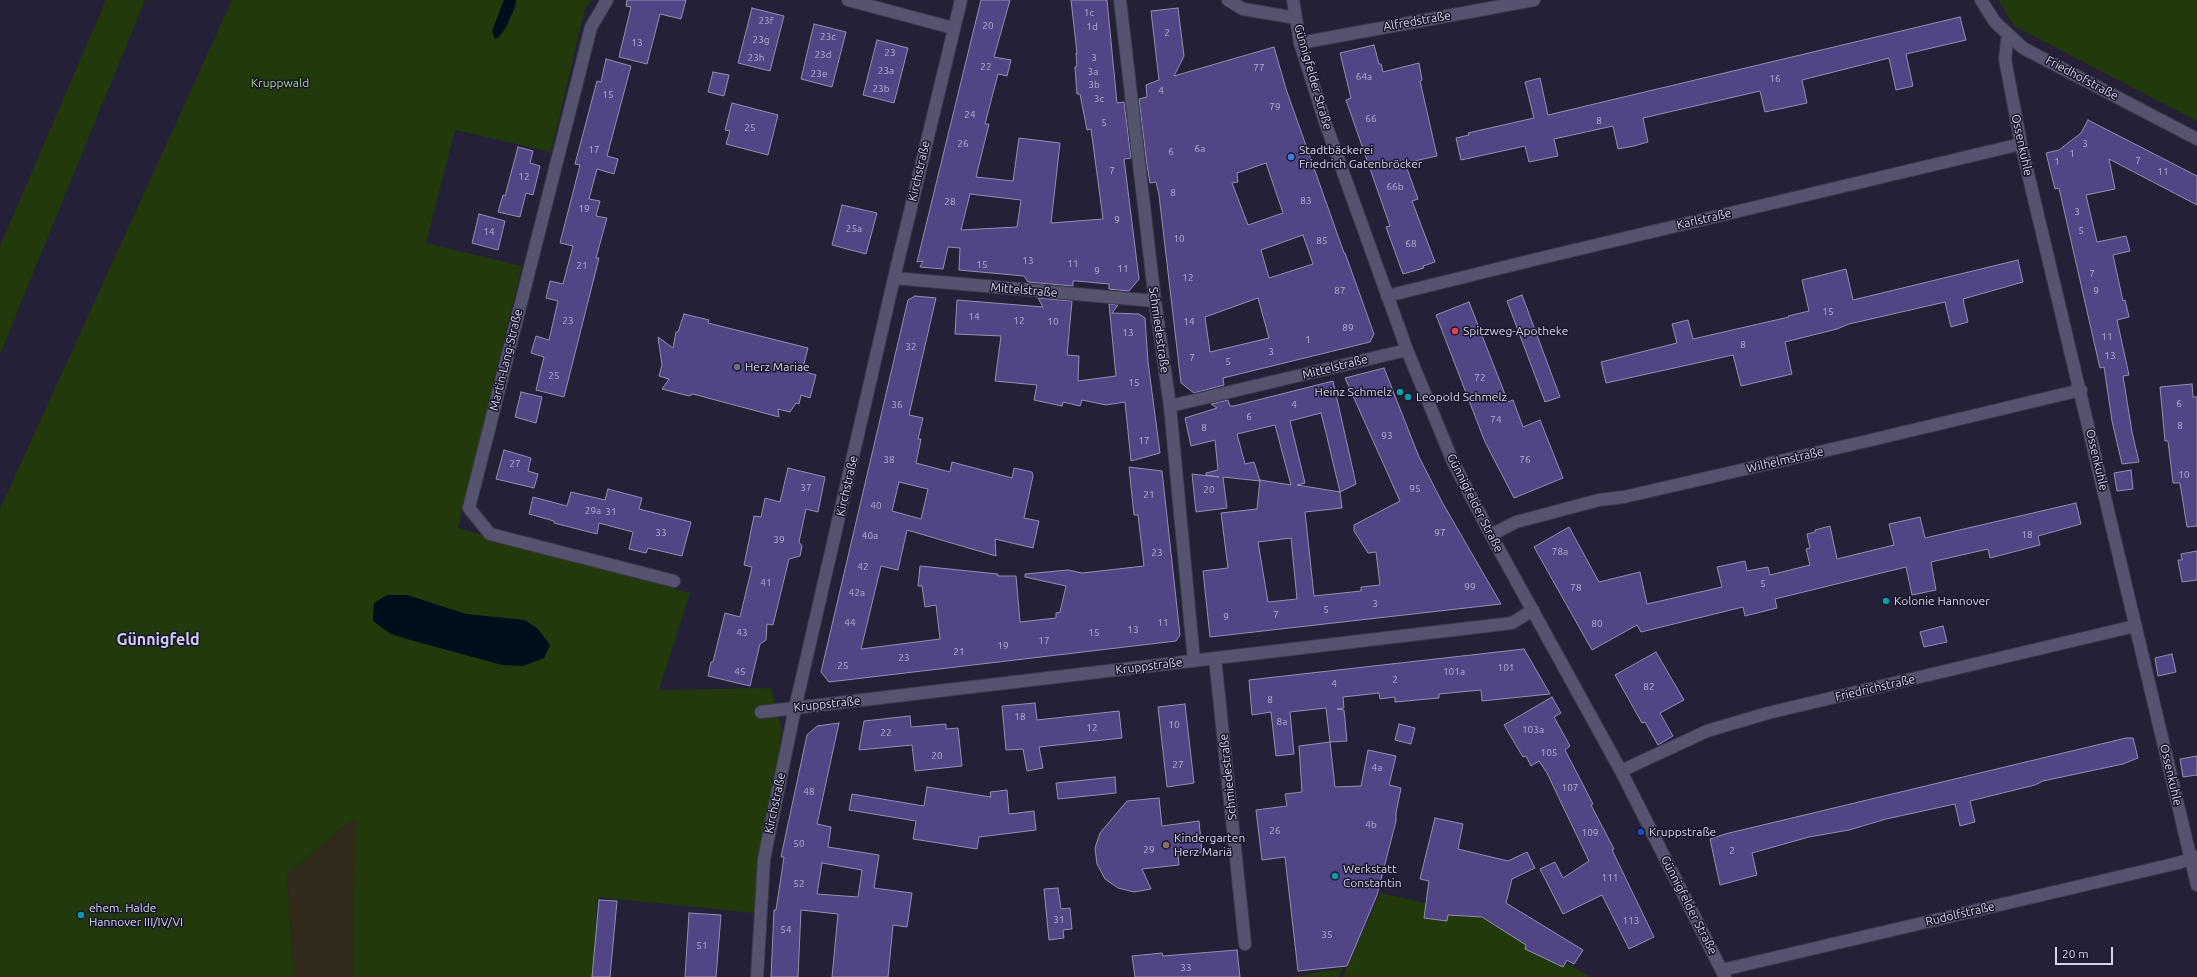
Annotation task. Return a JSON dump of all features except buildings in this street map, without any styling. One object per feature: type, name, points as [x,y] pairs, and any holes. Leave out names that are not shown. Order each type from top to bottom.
[{"type":"street","name":"Martin-Lang-Straße","points":[[607,0],[591,27],[469,508],[490,534],[674,581]]},
{"type":"street","points":[[848,0],[953,28]]},
{"type":"street","name":"Kirchstraße","points":[[757,977],[764,859],[795,708],[894,278],[953,28],[961,0]]},
{"type":"street","name":"Schmiedestraße","points":[[1120,0],[1155,301],[1170,406],[1194,661]]},
{"type":"street","points":[[1228,0],[1243,9],[1296,18]]},
{"type":"street","name":"Günnigfelder Straße","points":[[1293,0],[1300,43],[1325,122],[1407,350],[1453,462],[1491,535],[1621,771],[1724,973]]},
{"type":"street","name":"Alfredstraße","points":[[1300,43],[1534,0]]},
{"type":"street","name":"Friedhofstraße","points":[[1981,0],[1995,22],[2023,48],[2197,139]]},
{"type":"street","name":"Ossenkuhle","points":[[2008,34],[2005,59],[2021,144],[2081,390],[2135,626],[2194,857],[2197,885]]},
{"type":"street","name":"Karlstraße","points":[[1388,296],[2021,144]]},
{"type":"street","name":"Mittelstraße","points":[[894,278],[1155,301]]},
{"type":"street","name":"Mittelstraße","points":[[1170,406],[1407,350]]},
{"type":"street","name":"Wilhelmstraße","points":[[1491,535],[1516,522],[1599,500],[1624,497],[1867,442],[2081,390]]},
{"type":"street","name":"Kruppstraße","points":[[761,712],[1512,623],[1533,610]]},
{"type":"street","name":"Friedrichstraße","points":[[1621,771],[1707,731],[1760,715],[2135,626]]},
{"type":"street","name":"Schmiedestraße","points":[[1215,658],[1245,944]]},
{"type":"street","name":"Rudolfstraße","points":[[1724,973],[2178,863],[2194,857]]},
{"type":"shaded area","points":[[356,818],[353,977],[294,977],[287,875],[340,829]]},
{"type":"green space","points":[[106,0],[145,0],[0,354],[0,246]]},
{"type":"green space","name":"Kruppwald","points":[[232,0],[592,0],[585,9],[551,152],[455,130],[426,243],[522,266],[458,528],[690,593],[659,690],[771,688],[782,730],[754,913],[597,897],[593,977],[353,977],[355,819],[340,829],[287,875],[294,977],[0,977],[0,509]]},
{"type":"green space","points":[[1998,0],[2197,0],[2197,121],[2014,26]]},
{"type":"green space","points":[[1380,893],[1482,915],[1590,977],[1343,977]]},
{"type":"green space","points":[[1343,968],[1339,977],[1291,977]]},
{"type":"water","points":[[504,0],[516,0],[515,7],[506,27],[499,37],[495,39],[492,31]]},
{"type":"water","points":[[387,595],[407,595],[466,614],[525,620],[538,629],[550,645],[544,658],[523,666],[502,665],[407,639],[391,634],[373,621],[374,603]]},
{"type":"place","name":"Stadtbäckerei Friedrich Gatenbröcker","points":[[1291,157]]},
{"type":"place","name":"Spitzweg-Apotheke","points":[[1455,331]]},
{"type":"place","name":"Herz Mariae","points":[[737,367]]},
{"type":"place","name":"Heinz Schmelz","points":[[1400,392]]},
{"type":"place","name":"Leopold Schmelz","points":[[1408,397]]},
{"type":"place","name":"Kolonie Hannover","points":[[1886,601]]},
{"type":"place","name":"Kruppstraße","points":[[1641,832]]},
{"type":"place","name":"Kindergarten Herz Mariä","points":[[1166,845]]},
{"type":"place","name":"Werkstatt Constantin","points":[[1335,876]]},
{"type":"place","name":"ehem. Halde Hannover III/IV/VI","points":[[81,915]]},
{"type":"district","name":"Günnigfeld","points":[[158,640]]}]
